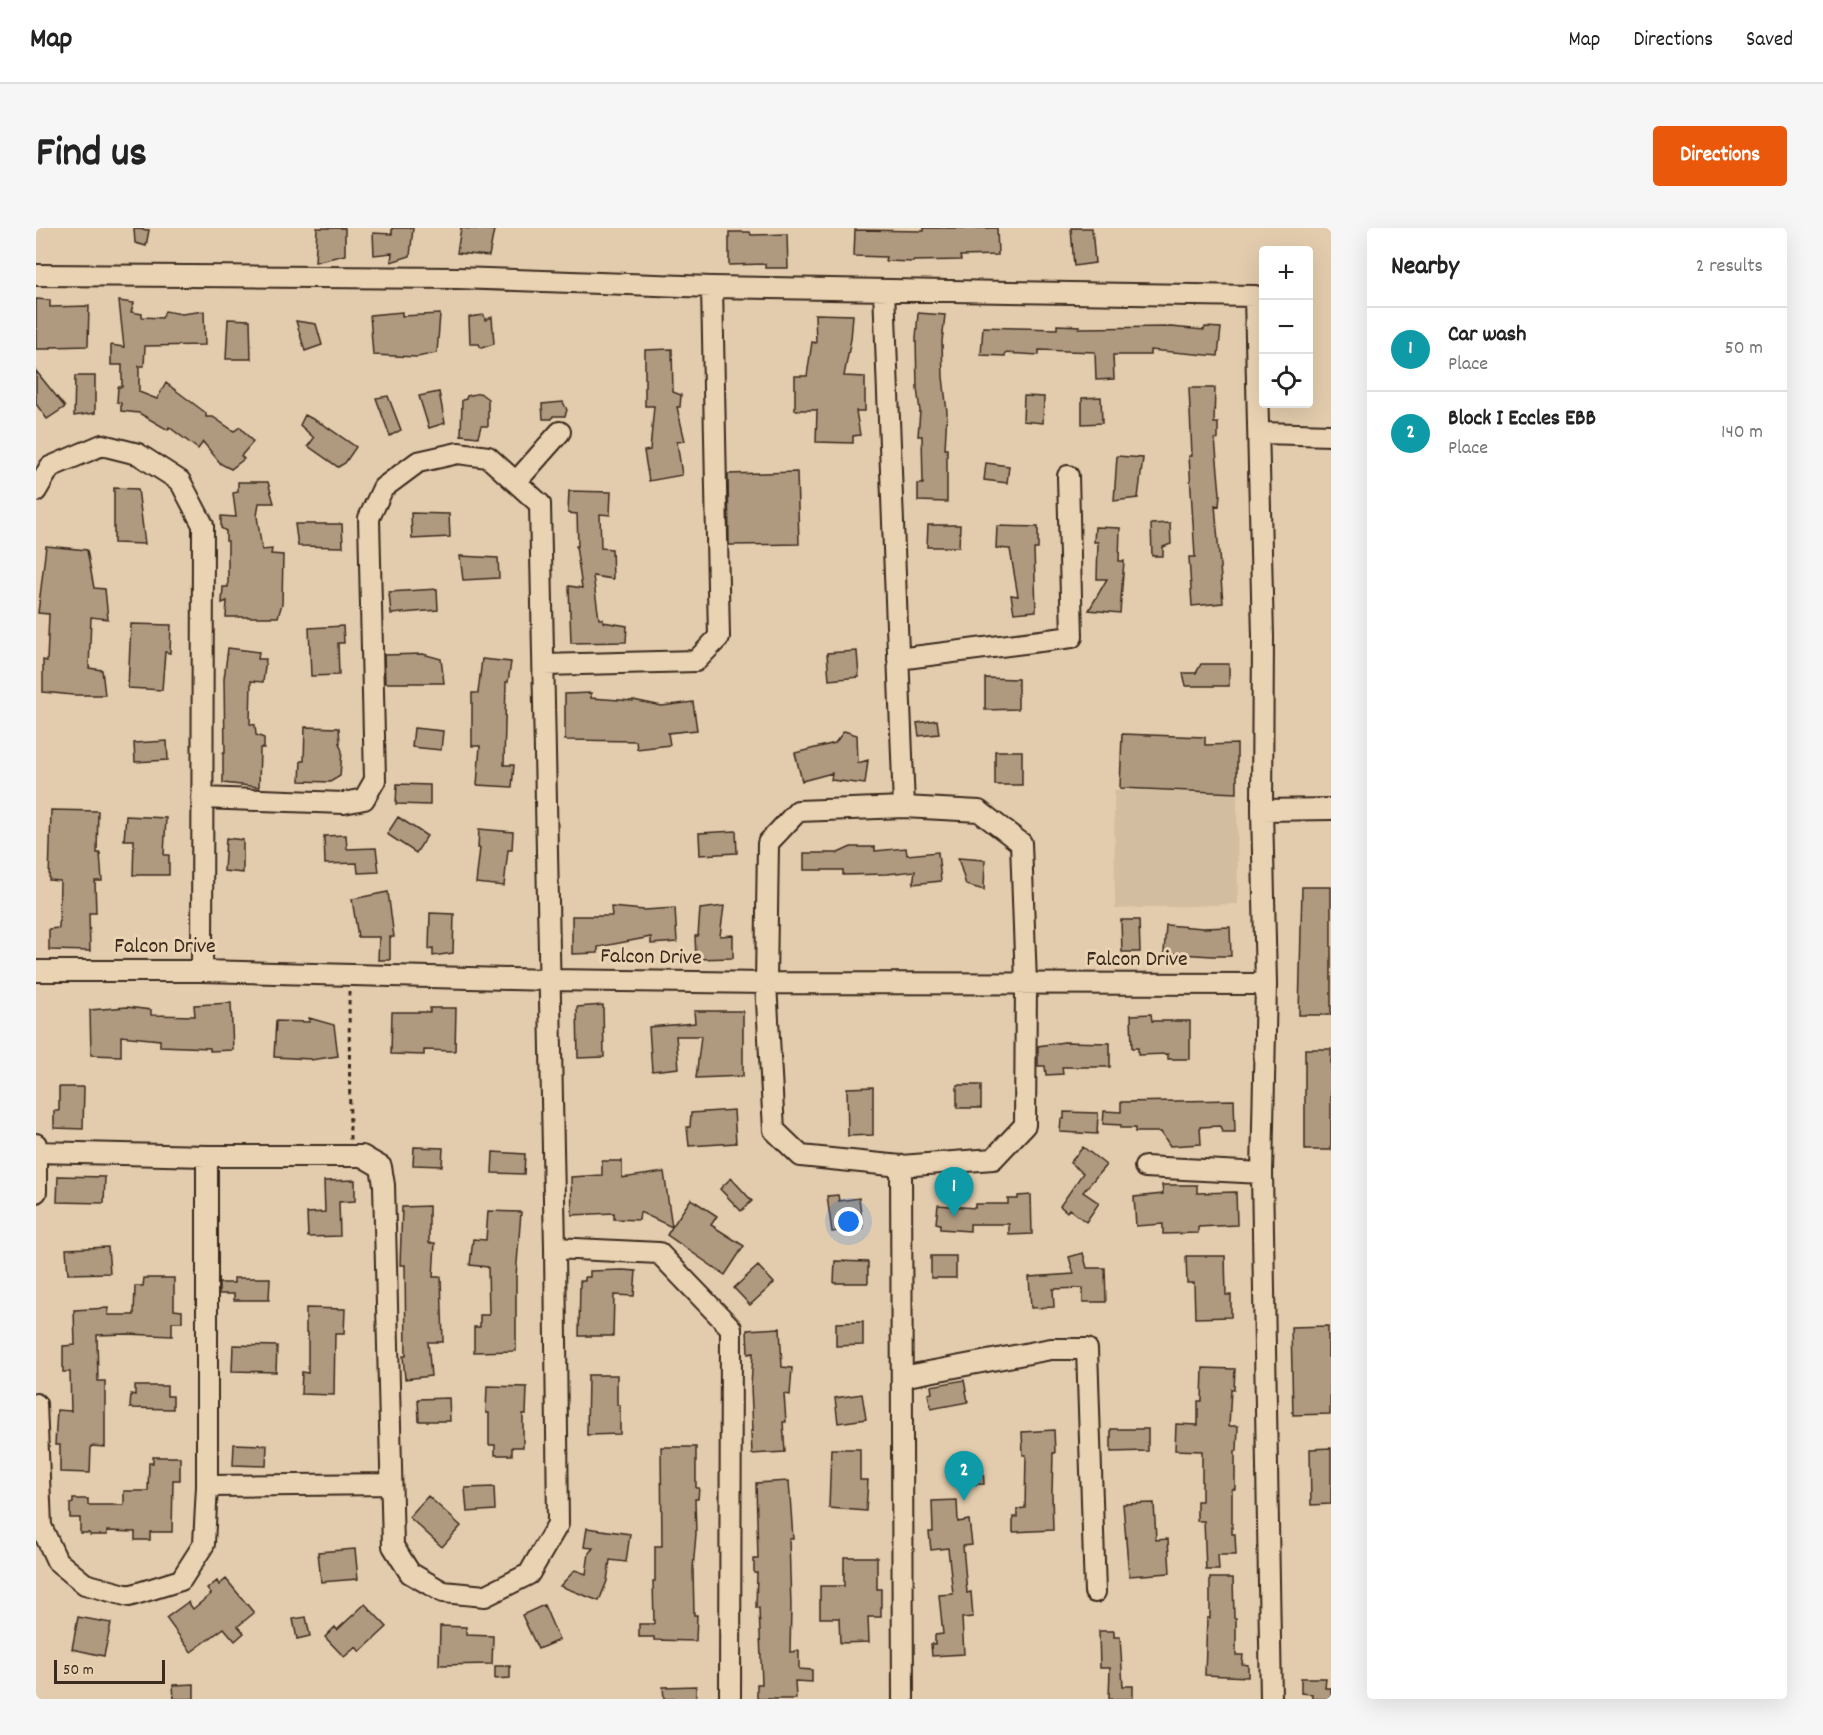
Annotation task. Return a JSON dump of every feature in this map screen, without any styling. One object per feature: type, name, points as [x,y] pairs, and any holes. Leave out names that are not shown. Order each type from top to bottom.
[{"type":"street","points":[[36,275],[457,278],[712,287],[1256,296],[1263,637],[1262,810],[1266,984],[1262,1173],[1271,1699]]},
{"type":"street","points":[[544,665],[696,661],[718,637],[712,287]]},
{"type":"street","points":[[884,290],[904,807]]},
{"type":"street","points":[[516,482],[560,432]]},
{"type":"street","points":[[1259,433],[1331,435]]},
{"type":"street","points":[[36,491],[50,467],[102,445],[138,454],[180,481],[203,525],[202,970]]},
{"type":"street","points":[[36,1152],[207,1156],[362,1156],[381,1167],[384,1185],[393,1546],[411,1572],[443,1592],[485,1596],[529,1574],[558,1524],[555,1248],[540,504],[488,457],[458,453],[418,462],[383,488],[369,518],[375,780],[364,799],[344,803],[202,798]]},
{"type":"street","points":[[898,659],[1072,637],[1068,476]]},
{"type":"street","points":[[904,807],[979,811],[1022,843],[1026,984],[1024,1125],[993,1160],[901,1166],[801,1156],[774,1130],[766,984],[768,843],[798,811],[904,807]]},
{"type":"street","points":[[1262,810],[1331,809]]},
{"type":"street","name":"Falcon Drive","points":[[36,971],[202,970],[766,984],[1266,984]]},
{"type":"street","points":[[36,1144],[36,1192]]},
{"type":"street","points":[[36,1404],[41,1526],[57,1561],[85,1584],[129,1596],[181,1580],[204,1544],[207,1486],[207,1156]]},
{"type":"street","points":[[901,1166],[903,1699]]},
{"type":"street","points":[[1145,1167],[1262,1173]]},
{"type":"street","points":[[555,1248],[659,1253],[731,1328],[730,1699]]},
{"type":"street","points":[[902,1377],[1051,1349],[1087,1349],[1095,1592]]},
{"type":"street","points":[[207,1486],[391,1484]]},
{"type":"path","points":[[349,975],[350,1156]]},
{"type":"shaded area","points":[[1114,790],[1237,793],[1238,904],[1115,909]]},
{"type":"building","points":[[317,228],[345,228],[345,255],[315,262]]},
{"type":"building","points":[[392,228],[413,228],[410,256],[391,262],[392,253],[374,255],[373,233],[392,234]]},
{"type":"building","points":[[461,228],[494,230],[489,256],[457,253]]},
{"type":"building","points":[[924,228],[997,228],[998,255],[960,256],[961,260],[913,262],[885,261],[886,257],[854,256],[855,230],[924,231]]},
{"type":"building","points":[[1071,228],[1092,228],[1095,263],[1074,266]]},
{"type":"building","points":[[134,229],[149,230],[146,246],[135,243]]},
{"type":"building","points":[[729,232],[750,232],[751,235],[787,234],[788,268],[765,268],[765,264],[729,265]]},
{"type":"building","points":[[36,299],[50,300],[50,307],[89,306],[88,346],[36,349]]},
{"type":"building","points":[[119,301],[134,303],[131,312],[142,314],[142,317],[162,318],[165,311],[182,314],[204,311],[205,345],[145,346],[144,366],[139,366],[139,392],[157,399],[166,383],[206,413],[206,417],[213,417],[234,431],[240,427],[253,442],[241,456],[244,459],[231,469],[221,464],[203,442],[198,449],[169,427],[168,430],[139,413],[121,411],[121,403],[117,402],[118,387],[122,387],[122,365],[111,365],[111,345],[124,347]]},
{"type":"building","points":[[402,312],[402,316],[440,314],[437,353],[417,357],[373,355],[370,315]]},
{"type":"building","points":[[918,313],[945,315],[942,342],[947,412],[945,449],[947,449],[947,502],[918,501],[918,484],[923,484],[922,436],[918,436],[920,411],[916,339]]},
{"type":"building","points":[[815,314],[853,315],[844,376],[865,377],[865,411],[856,411],[860,435],[853,436],[853,443],[816,442],[817,410],[795,410],[795,376],[807,376],[812,342],[816,343]]},
{"type":"building","points":[[484,315],[485,320],[492,317],[494,344],[481,348],[479,344],[470,344],[469,317]]},
{"type":"building","points":[[228,319],[250,320],[251,359],[226,359]]},
{"type":"building","points":[[296,321],[316,324],[322,345],[305,351]]},
{"type":"building","points":[[1057,325],[1080,326],[1079,328],[1171,327],[1204,330],[1205,327],[1221,328],[1218,356],[1150,350],[1150,355],[1113,355],[1114,379],[1096,380],[1095,352],[1039,350],[1039,355],[1005,353],[1005,356],[981,355],[983,327],[1057,329]]},
{"type":"building","points":[[672,349],[673,392],[681,395],[680,407],[677,407],[685,441],[677,442],[682,475],[649,481],[644,451],[650,450],[654,406],[645,406],[645,350]]},
{"type":"building","points":[[36,371],[65,407],[47,419],[36,404]]},
{"type":"building","points":[[75,376],[95,376],[95,413],[74,416]]},
{"type":"building","points":[[1189,388],[1215,388],[1214,423],[1218,423],[1218,439],[1215,439],[1220,494],[1219,506],[1215,505],[1223,603],[1192,606],[1189,557],[1195,557],[1189,456],[1192,456]]},
{"type":"building","points":[[439,392],[445,423],[429,428],[419,396]]},
{"type":"building","points":[[480,393],[488,399],[488,426],[481,426],[478,437],[461,435],[462,400],[467,396]]},
{"type":"building","points":[[388,396],[401,430],[390,436],[376,398]]},
{"type":"building","points":[[1024,396],[1044,397],[1043,423],[1023,421]]},
{"type":"building","points":[[1101,397],[1102,423],[1082,424],[1082,398]]},
{"type":"building","points":[[563,402],[567,410],[565,416],[543,419],[542,404]]},
{"type":"building","points":[[305,415],[356,447],[345,463],[338,467],[308,446],[314,438],[300,425]]},
{"type":"building","points":[[1117,456],[1143,458],[1138,498],[1114,501]]},
{"type":"building","points":[[986,463],[1009,466],[1007,483],[984,480]]},
{"type":"building","points":[[797,472],[799,544],[729,545],[728,474]]},
{"type":"building","points":[[238,482],[268,482],[274,503],[259,503],[257,516],[262,550],[272,549],[271,554],[283,555],[282,604],[278,617],[226,617],[227,601],[222,603],[223,587],[228,587],[228,541],[226,541],[226,531],[221,528],[221,516],[236,517],[233,493],[238,492]]},
{"type":"building","points":[[114,488],[138,489],[145,544],[114,543]]},
{"type":"building","points":[[569,491],[611,492],[610,515],[600,514],[601,548],[612,549],[613,579],[593,576],[599,619],[603,619],[603,622],[627,626],[626,642],[571,643],[569,586],[582,588],[576,546],[578,546],[577,514],[568,513]]},
{"type":"building","points":[[411,513],[449,514],[450,537],[412,539]]},
{"type":"building","points":[[1170,523],[1171,544],[1163,547],[1163,556],[1152,556],[1151,524]]},
{"type":"building","points":[[295,524],[342,524],[343,547],[298,546]]},
{"type":"building","points":[[928,525],[960,525],[959,547],[927,547]]},
{"type":"building","points":[[997,526],[1038,527],[1038,549],[1034,549],[1036,611],[1014,613],[1011,595],[1018,596],[1010,549],[996,548]]},
{"type":"building","points":[[1095,527],[1120,528],[1119,561],[1124,561],[1120,613],[1089,610],[1107,579],[1097,579],[1098,542],[1094,542]]},
{"type":"building","points":[[46,546],[87,550],[94,588],[105,589],[108,619],[91,617],[89,668],[102,670],[105,695],[43,692],[43,660],[47,661],[49,614],[38,613]]},
{"type":"building","points":[[460,556],[498,558],[499,578],[463,580]]},
{"type":"building","points":[[437,589],[438,610],[391,614],[389,592]]},
{"type":"building","points":[[131,624],[171,625],[170,653],[165,652],[162,690],[128,688]]},
{"type":"building","points":[[343,626],[344,643],[338,643],[339,675],[311,676],[309,628]]},
{"type":"building","points":[[228,648],[259,652],[258,659],[266,659],[263,682],[251,681],[250,724],[255,725],[256,735],[264,738],[264,748],[260,748],[259,787],[223,783],[224,679]]},
{"type":"building","points":[[857,651],[859,677],[829,680],[827,653]]},
{"type":"building","points":[[423,654],[441,659],[444,683],[385,683],[384,655]]},
{"type":"building","points":[[482,659],[511,662],[508,682],[506,682],[504,765],[514,765],[512,787],[477,785],[480,746],[472,746],[472,693],[478,693]]},
{"type":"building","points":[[1201,664],[1229,664],[1229,686],[1186,686],[1183,673],[1196,673]]},
{"type":"building","points":[[985,678],[1018,679],[1018,709],[985,710]]},
{"type":"building","points":[[591,693],[591,698],[633,700],[662,706],[693,702],[697,730],[668,733],[670,745],[637,749],[636,741],[565,740],[565,694]]},
{"type":"building","points":[[937,720],[939,734],[919,736],[917,723]]},
{"type":"building","points":[[305,727],[339,728],[339,743],[342,751],[340,776],[330,782],[300,781],[301,761],[304,761]]},
{"type":"building","points":[[414,728],[443,731],[441,750],[412,747]]},
{"type":"building","points":[[844,731],[857,735],[858,763],[868,760],[865,784],[831,780],[832,773],[802,781],[795,753],[835,743]]},
{"type":"building","points":[[1122,734],[1205,737],[1205,745],[1237,744],[1237,793],[1120,788]]},
{"type":"building","points":[[167,741],[168,760],[135,762],[134,743]]},
{"type":"building","points":[[995,751],[1022,751],[1022,785],[995,785]]},
{"type":"building","points":[[397,784],[430,785],[430,805],[396,804]]},
{"type":"building","points":[[51,810],[98,811],[97,853],[100,853],[102,881],[95,881],[96,913],[89,913],[90,951],[49,950],[49,929],[59,928],[60,881],[49,880]]},
{"type":"building","points":[[126,816],[166,818],[164,855],[169,855],[169,875],[133,875],[134,840],[124,840]]},
{"type":"building","points":[[398,817],[427,836],[416,853],[387,834]]},
{"type":"building","points":[[479,829],[513,832],[512,850],[508,850],[504,886],[476,883],[480,848],[478,848]]},
{"type":"building","points":[[736,831],[737,853],[700,855],[699,833]]},
{"type":"building","points":[[346,835],[347,849],[376,848],[379,872],[358,873],[357,863],[325,864],[324,836]]},
{"type":"building","points":[[226,838],[243,840],[243,873],[224,871]]},
{"type":"building","points":[[851,847],[875,847],[875,851],[906,848],[907,855],[938,852],[941,881],[913,884],[915,871],[843,875],[843,870],[804,870],[804,853],[838,853]]},
{"type":"building","points":[[958,858],[985,860],[984,890],[966,885]]},
{"type":"building","points":[[1302,887],[1331,887],[1331,1015],[1299,1015]]},
{"type":"building","points":[[388,892],[394,937],[390,937],[390,960],[378,960],[379,937],[358,937],[352,899]]},
{"type":"building","points":[[724,906],[720,936],[733,935],[733,958],[696,959],[695,936],[698,936],[700,909]]},
{"type":"building","points":[[611,907],[644,910],[675,908],[677,942],[651,944],[651,937],[598,947],[598,953],[572,954],[572,916],[612,916]]},
{"type":"building","points":[[430,913],[454,914],[453,953],[433,956],[433,948],[429,949]]},
{"type":"building","points":[[1121,920],[1139,920],[1140,952],[1122,952]]},
{"type":"building","points":[[1166,925],[1203,928],[1230,927],[1231,956],[1164,953]]},
{"type":"building","points":[[231,1003],[233,1050],[210,1051],[210,1048],[160,1046],[160,1040],[121,1036],[121,1056],[91,1055],[90,1010],[127,1007],[151,1010],[151,1015],[195,1016],[194,1005]]},
{"type":"building","points":[[603,1005],[604,1057],[578,1058],[577,1007]]},
{"type":"building","points":[[430,1008],[456,1008],[455,1051],[424,1050],[424,1055],[391,1054],[392,1012],[430,1012]]},
{"type":"building","points":[[694,1011],[743,1011],[743,1076],[696,1078],[701,1036],[676,1036],[679,1068],[652,1071],[649,1027],[695,1023]]},
{"type":"building","points":[[1151,1014],[1152,1021],[1190,1021],[1190,1059],[1168,1059],[1168,1054],[1138,1055],[1138,1048],[1132,1048],[1131,1015]]},
{"type":"building","points":[[309,1018],[334,1025],[338,1056],[311,1060],[274,1057],[276,1021],[309,1022]]},
{"type":"building","points":[[1064,1042],[1110,1043],[1110,1067],[1062,1067],[1063,1074],[1046,1075],[1045,1066],[1038,1066],[1038,1046]]},
{"type":"building","points":[[1305,1049],[1331,1049],[1331,1150],[1305,1150]]},
{"type":"building","points":[[957,1085],[981,1085],[981,1108],[957,1108]]},
{"type":"building","points":[[59,1087],[84,1087],[83,1129],[54,1128],[54,1111],[59,1111]]},
{"type":"building","points":[[873,1087],[873,1135],[848,1136],[847,1088]]},
{"type":"building","points":[[1234,1100],[1235,1132],[1222,1132],[1220,1126],[1200,1127],[1201,1144],[1170,1146],[1161,1132],[1135,1132],[1135,1128],[1103,1124],[1104,1111],[1121,1112],[1121,1102]]},
{"type":"building","points":[[734,1110],[736,1143],[689,1146],[687,1127],[690,1127],[691,1113]]},
{"type":"building","points":[[1064,1112],[1098,1113],[1097,1134],[1060,1132]]},
{"type":"building","points":[[414,1147],[443,1148],[442,1166],[413,1165]]},
{"type":"building","points":[[1083,1147],[1106,1165],[1083,1192],[1099,1203],[1086,1222],[1069,1209],[1067,1212],[1060,1206],[1083,1173],[1070,1163]]},
{"type":"building","points":[[493,1152],[525,1154],[524,1174],[492,1173]]},
{"type":"building","points":[[602,1161],[622,1161],[622,1178],[664,1172],[672,1227],[640,1212],[639,1220],[614,1219],[614,1213],[572,1215],[571,1177],[602,1175]]},
{"type":"building","points":[[58,1176],[105,1177],[104,1203],[57,1202]]},
{"type":"building","points":[[731,1178],[752,1201],[741,1211],[720,1189]]},
{"type":"building","points":[[355,1180],[355,1201],[339,1202],[340,1236],[308,1237],[307,1213],[325,1212],[324,1181]]},
{"type":"building","points":[[1162,1185],[1197,1185],[1197,1193],[1236,1192],[1237,1225],[1198,1227],[1198,1233],[1163,1234],[1163,1224],[1136,1226],[1134,1197],[1163,1194]]},
{"type":"building","points":[[838,1195],[839,1201],[859,1198],[863,1228],[832,1232],[827,1196]]},
{"type":"building","points":[[1031,1195],[1032,1234],[1009,1235],[1009,1224],[970,1224],[970,1231],[940,1229],[940,1224],[936,1223],[938,1205],[975,1208],[975,1204],[1008,1204],[1008,1199]]},
{"type":"building","points":[[691,1199],[717,1216],[711,1225],[744,1246],[725,1275],[667,1235]]},
{"type":"building","points":[[429,1206],[429,1243],[435,1243],[433,1277],[441,1277],[443,1342],[428,1342],[431,1376],[405,1379],[403,1356],[406,1356],[405,1265],[400,1265],[402,1207]]},
{"type":"building","points":[[488,1211],[521,1212],[516,1276],[516,1351],[474,1352],[474,1327],[480,1327],[480,1315],[489,1315],[488,1267],[470,1265],[473,1239],[486,1240]]},
{"type":"building","points":[[108,1247],[110,1273],[68,1274],[66,1249]]},
{"type":"building","points":[[1083,1253],[1087,1268],[1105,1268],[1106,1302],[1083,1302],[1083,1288],[1053,1289],[1054,1307],[1031,1308],[1029,1277],[1074,1274],[1069,1257]]},
{"type":"building","points":[[931,1256],[956,1256],[956,1278],[931,1278]]},
{"type":"building","points":[[1186,1256],[1225,1256],[1226,1295],[1231,1295],[1231,1317],[1195,1318],[1194,1283],[1187,1283]]},
{"type":"building","points":[[835,1261],[868,1262],[868,1283],[834,1283]]},
{"type":"building","points":[[758,1266],[774,1283],[750,1305],[734,1288]]},
{"type":"building","points":[[590,1271],[636,1271],[634,1296],[614,1295],[613,1336],[579,1336],[580,1281],[585,1281],[585,1277],[590,1277]]},
{"type":"building","points":[[144,1278],[174,1278],[174,1310],[182,1311],[182,1322],[172,1322],[172,1336],[97,1335],[98,1381],[105,1381],[105,1447],[91,1446],[90,1473],[60,1472],[60,1445],[55,1445],[57,1410],[71,1411],[70,1372],[63,1372],[63,1346],[75,1345],[74,1310],[108,1308],[108,1315],[134,1315],[135,1286],[143,1286]]},
{"type":"building","points":[[234,1278],[270,1278],[269,1300],[234,1300],[234,1294],[219,1294],[219,1283],[234,1283]]},
{"type":"building","points":[[306,1308],[345,1309],[344,1334],[335,1334],[334,1395],[301,1394],[302,1372],[308,1373]]},
{"type":"building","points":[[863,1322],[863,1345],[836,1346],[836,1323]]},
{"type":"building","points":[[1328,1326],[1328,1357],[1331,1357],[1330,1414],[1293,1415],[1291,1327]]},
{"type":"building","points":[[780,1328],[782,1367],[792,1368],[790,1395],[784,1394],[785,1452],[752,1454],[753,1353],[748,1354],[747,1330]]},
{"type":"building","points":[[233,1345],[277,1346],[276,1372],[232,1371]]},
{"type":"building","points":[[1203,1368],[1235,1369],[1234,1389],[1231,1389],[1229,1426],[1238,1426],[1237,1451],[1235,1451],[1235,1489],[1232,1489],[1232,1534],[1235,1534],[1236,1555],[1218,1555],[1219,1570],[1206,1570],[1204,1521],[1197,1521],[1197,1501],[1202,1501],[1202,1451],[1175,1450],[1176,1424],[1198,1425],[1198,1401],[1202,1401]]},
{"type":"building","points":[[588,1375],[617,1375],[620,1434],[587,1435]]},
{"type":"building","points":[[964,1380],[968,1402],[931,1409],[928,1394],[932,1393],[931,1386]]},
{"type":"building","points":[[135,1386],[167,1386],[167,1396],[173,1396],[173,1409],[130,1408],[131,1394],[135,1395]]},
{"type":"building","points":[[487,1386],[527,1387],[526,1414],[523,1414],[523,1447],[512,1447],[512,1455],[495,1455],[495,1445],[489,1445],[489,1413],[486,1413]]},
{"type":"building","points":[[862,1394],[866,1419],[838,1423],[835,1398]]},
{"type":"building","points":[[449,1398],[450,1421],[419,1421],[418,1399]]},
{"type":"building","points":[[1111,1429],[1148,1429],[1148,1451],[1111,1452]]},
{"type":"building","points":[[1054,1430],[1053,1530],[1013,1532],[1013,1517],[1017,1517],[1017,1509],[1025,1508],[1026,1455],[1023,1455],[1022,1432]]},
{"type":"building","points":[[234,1444],[267,1445],[266,1466],[233,1465]]},
{"type":"building","points":[[661,1447],[696,1447],[696,1488],[699,1488],[698,1499],[695,1499],[696,1534],[693,1569],[694,1615],[697,1615],[696,1641],[654,1640],[654,1637],[639,1637],[639,1624],[654,1624],[655,1546],[662,1546]]},
{"type":"building","points":[[1331,1448],[1331,1504],[1311,1505],[1310,1449]]},
{"type":"building","points":[[831,1449],[860,1449],[860,1480],[868,1480],[866,1511],[829,1508]]},
{"type":"building","points":[[153,1457],[180,1457],[180,1480],[173,1480],[172,1532],[150,1532],[150,1540],[135,1540],[135,1532],[107,1531],[107,1535],[80,1533],[80,1518],[70,1518],[70,1504],[73,1503],[73,1499],[88,1499],[88,1505],[124,1505],[124,1491],[148,1491],[149,1463],[153,1463]]},
{"type":"building","points":[[983,1469],[984,1484],[956,1485],[955,1470]]},
{"type":"building","points":[[789,1481],[793,1539],[789,1539],[790,1652],[799,1651],[799,1669],[812,1670],[812,1682],[795,1681],[796,1699],[757,1699],[757,1684],[762,1684],[759,1608],[756,1608],[757,1573],[754,1573],[754,1559],[758,1559],[756,1483]]},
{"type":"building","points":[[494,1487],[495,1510],[467,1512],[465,1488]]},
{"type":"building","points":[[428,1496],[461,1526],[442,1547],[409,1517]]},
{"type":"building","points":[[957,1500],[958,1522],[969,1520],[972,1545],[963,1546],[967,1593],[971,1592],[973,1617],[962,1618],[964,1654],[932,1656],[931,1644],[935,1644],[935,1635],[943,1634],[939,1595],[953,1594],[948,1548],[931,1550],[929,1532],[933,1532],[932,1501]]},
{"type":"building","points":[[1154,1503],[1156,1540],[1168,1539],[1170,1573],[1129,1576],[1123,1504]]},
{"type":"building","points":[[587,1528],[630,1534],[626,1562],[610,1560],[607,1581],[599,1601],[560,1586],[575,1570],[586,1574],[589,1553],[593,1548],[584,1547]]},
{"type":"building","points":[[355,1549],[358,1579],[321,1582],[318,1552]]},
{"type":"building","points":[[844,1557],[877,1557],[877,1589],[881,1589],[881,1617],[868,1617],[869,1642],[840,1643],[839,1618],[820,1618],[820,1586],[844,1586]]},
{"type":"building","points":[[1210,1578],[1233,1578],[1236,1655],[1243,1655],[1242,1664],[1248,1665],[1248,1677],[1205,1675],[1207,1618],[1210,1618]]},
{"type":"building","points":[[226,1579],[254,1613],[238,1626],[244,1633],[235,1641],[224,1628],[191,1652],[166,1618],[188,1602],[193,1609],[211,1594],[207,1589],[217,1581],[219,1585]]},
{"type":"building","points":[[365,1604],[387,1627],[360,1652],[356,1647],[344,1657],[325,1637],[335,1627],[337,1630]]},
{"type":"building","points":[[544,1605],[559,1640],[538,1649],[522,1615]]},
{"type":"building","points":[[78,1617],[111,1623],[104,1656],[72,1649]]},
{"type":"building","points":[[306,1617],[310,1636],[297,1639],[293,1619]]},
{"type":"building","points":[[440,1626],[466,1627],[466,1635],[493,1636],[492,1664],[439,1665]]},
{"type":"building","points":[[1099,1631],[1114,1631],[1114,1637],[1120,1637],[1123,1686],[1133,1686],[1133,1699],[1109,1699],[1110,1668],[1100,1668]]},
{"type":"building","points":[[495,1666],[510,1666],[510,1678],[495,1679]]},
{"type":"building","points":[[1301,1678],[1326,1678],[1325,1688],[1331,1688],[1331,1699],[1312,1699],[1312,1694],[1301,1693]]},
{"type":"building","points":[[194,1684],[194,1699],[174,1699],[173,1685]]},
{"type":"building","points":[[696,1686],[696,1699],[664,1699],[663,1687]]},
{"type":"place","name":"Car wash","points":[[954,1217]]},
{"type":"place","name":"Block I Eccles EBB","points":[[964,1501]]}]
